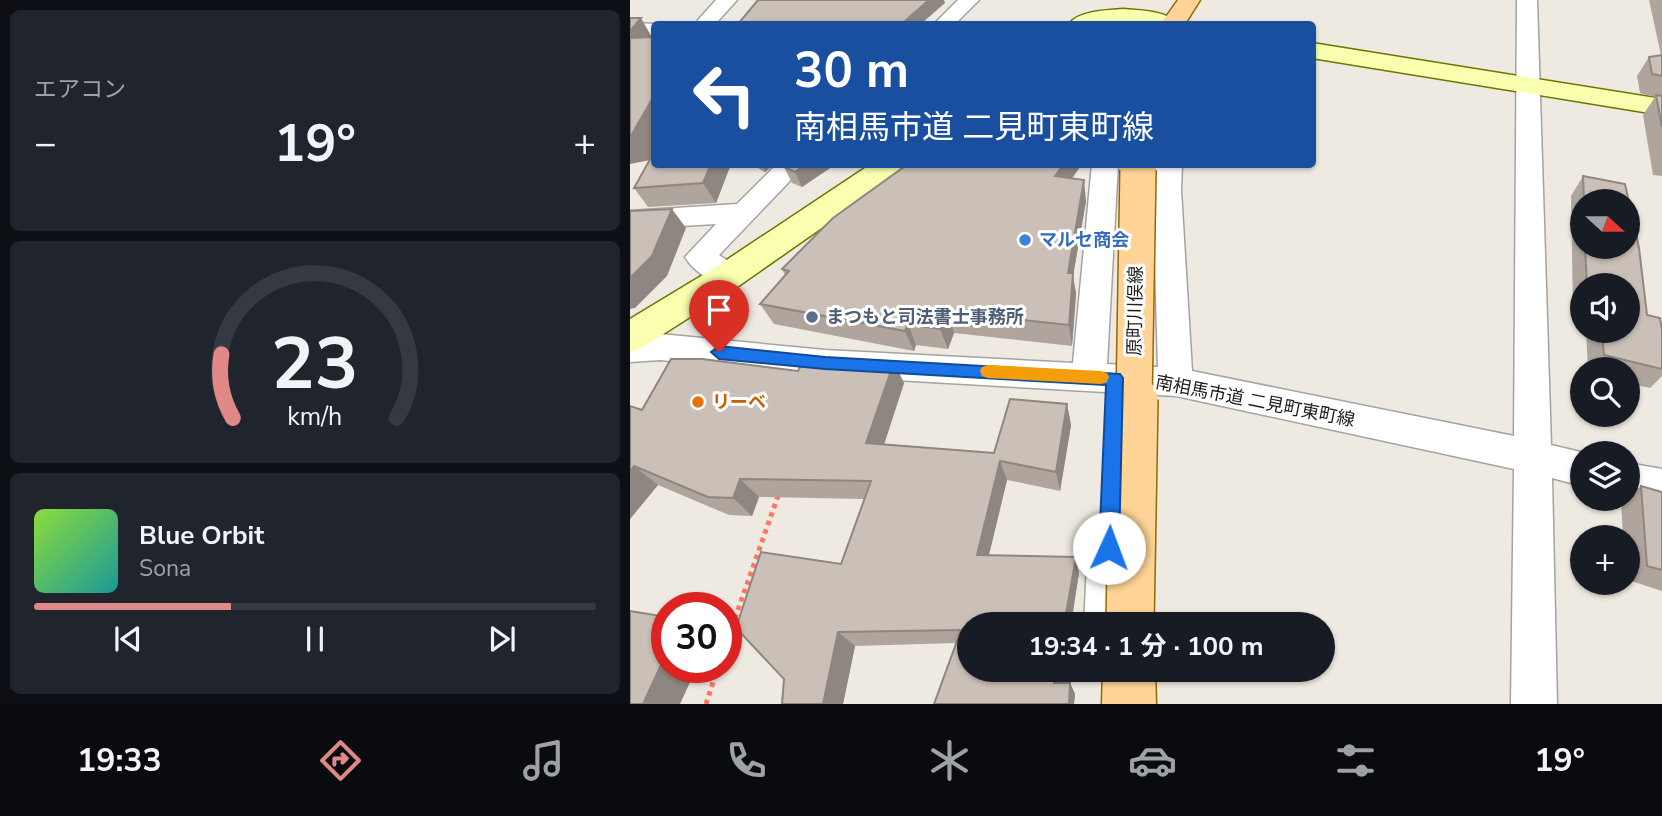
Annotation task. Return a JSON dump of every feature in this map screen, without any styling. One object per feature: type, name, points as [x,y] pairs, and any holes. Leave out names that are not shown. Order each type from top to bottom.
[{"type":"main road","points":[[1175,21],[1189,0]]},
{"type":"main road","name":"原町川俣線","points":[[1130,612],[1138,168]]},
{"type":"main road","points":[[1129,682],[1129,704]]},
{"type":"street","points":[[708,21],[727,0]]},
{"type":"street","points":[[947,21],[969,0]]},
{"type":"street","points":[[1527,0],[1530,85],[1534,704]]},
{"type":"street","points":[[1090,21],[1108,15],[1143,17],[1156,21]]},
{"type":"street","points":[[630,29],[651,30]]},
{"type":"street","points":[[1316,51],[1662,107]]},
{"type":"street","points":[[728,276],[700,257],[789,168]]},
{"type":"street","points":[[630,337],[728,276],[886,168]]},
{"type":"street","points":[[1105,168],[1102,377],[1106,612]]},
{"type":"street","points":[[1153,612],[1164,382],[1169,168]]},
{"type":"street","points":[[630,220],[742,213]]},
{"type":"street","name":"南相馬市道 二見町東町線","points":[[630,349],[660,347],[825,363],[1164,382],[1570,466]]},
{"type":"street","points":[[1640,482],[1662,487]]},
{"type":"street","points":[[1103,704],[1104,682]]},
{"type":"street","points":[[1152,682],[1152,704]]},
{"type":"path","points":[[742,599],[783,482]]},
{"type":"path","points":[[706,704],[713,683]]},
{"type":"building","points":[[758,0],[929,0],[906,20],[910,21],[740,21]]},
{"type":"building","points":[[630,18],[641,18],[630,31]]},
{"type":"building","points":[[651,37],[651,101],[632,134],[630,134],[630,38]]},
{"type":"building","points":[[1662,55],[1662,76],[1652,74],[1649,57]]},
{"type":"building","points":[[1656,95],[1662,96],[1662,127]]},
{"type":"building","points":[[651,157],[651,168],[709,168],[703,183],[634,188]]},
{"type":"building","points":[[902,168],[1061,168],[1055,176],[1084,180],[1068,273],[1073,273],[1069,325],[947,312],[940,329],[908,324],[905,331],[760,304],[789,271],[782,269],[833,218]]},
{"type":"building","points":[[1583,176],[1625,184],[1626,189],[1584,189]]},
{"type":"building","points":[[672,209],[652,256],[630,278],[630,211]]},
{"type":"building","points":[[1640,256],[1647,315],[1660,318],[1662,369],[1640,364],[1640,357],[1604,355],[1603,343],[1640,343],[1640,273],[1586,273],[1586,259],[1640,259]]},
{"type":"building","points":[[805,358],[894,362],[866,443],[994,453],[1010,399],[1067,404],[1056,472],[1000,461],[977,555],[1076,557],[1066,612],[957,612],[957,630],[838,632],[823,704],[782,704],[784,679],[742,634],[742,610],[761,552],[841,564],[871,481],[740,479],[733,498],[708,497],[634,466],[630,471],[630,406],[642,410],[671,359],[702,359],[798,371]]},
{"type":"building","points":[[1641,486],[1662,492],[1662,570],[1647,566]]},
{"type":"building","points":[[630,611],[651,614],[653,683],[643,704],[630,704]]},
{"type":"building","points":[[957,641],[957,682],[1070,683],[1069,704],[934,704]]},
{"type":"slow traffic","points":[[988,371],[1101,377]]},
{"type":"place","name":"マルセ商会","points":[[1025,240]]},
{"type":"place","name":"まつもと司法書士事務所","points":[[812,317]]},
{"type":"place","name":"リーベ","points":[[698,402]]},
{"type":"route","points":[[719,352],[825,363],[1114,378],[1109,548]]}]
